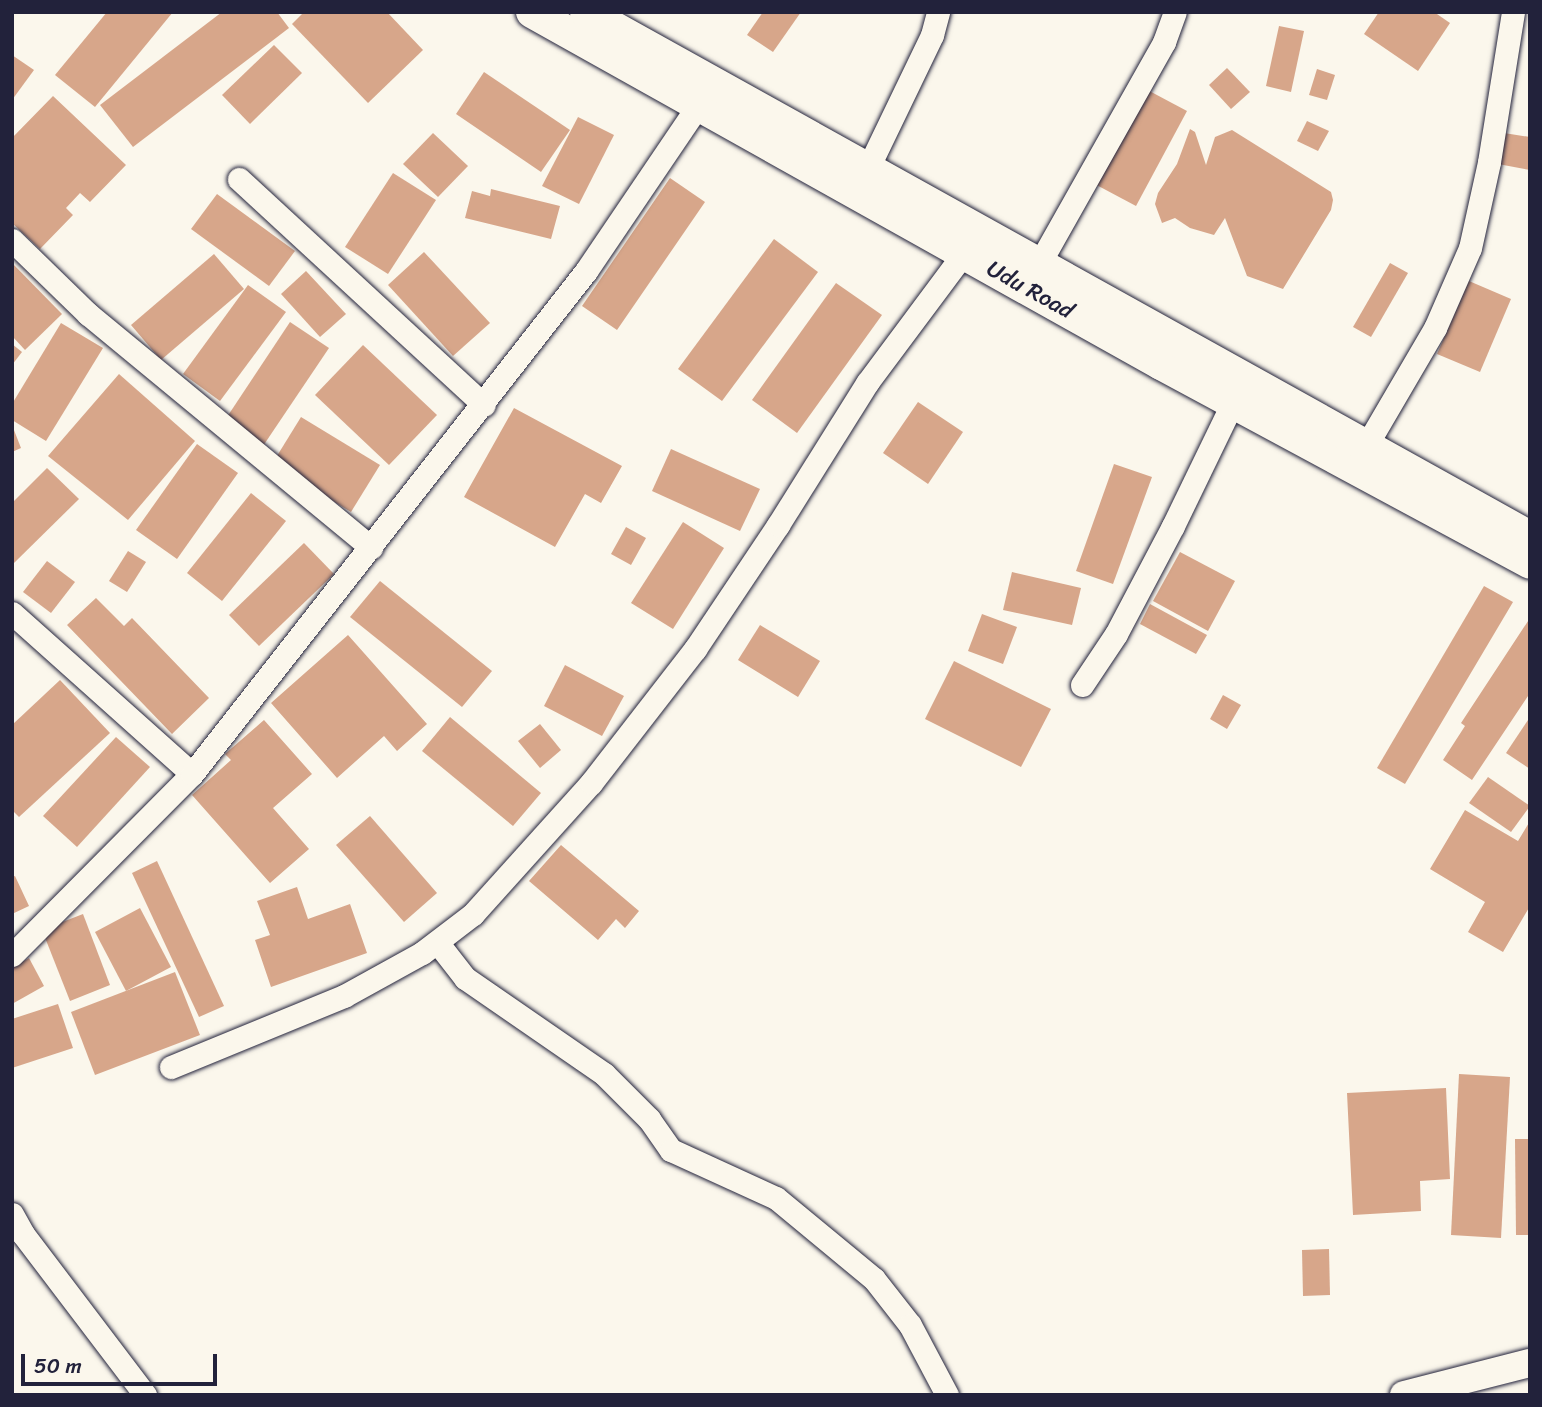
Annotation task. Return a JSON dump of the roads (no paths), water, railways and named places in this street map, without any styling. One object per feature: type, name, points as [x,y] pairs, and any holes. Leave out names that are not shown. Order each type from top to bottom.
[{"type":"main road","name":"Udu Road","points":[[533,12],[697,107],[1530,563]]},
{"type":"main road","name":"Udu Road","points":[[586,12],[1530,537]]},
{"type":"street","points":[[868,168],[932,35],[938,12]]},
{"type":"street","points":[[1039,264],[1164,42],[1175,12]]},
{"type":"street","points":[[1366,446],[1435,328],[1470,248],[1489,162],[1513,12]]},
{"type":"street","points":[[12,955],[192,774],[484,405],[586,271],[697,107]]},
{"type":"street","points":[[239,179],[484,405]]},
{"type":"street","points":[[12,240],[88,314],[370,547]]},
{"type":"street","points":[[171,1067],[344,996],[437,942],[473,914],[582,794],[695,649],[867,383],[964,253]]},
{"type":"street","points":[[1082,685],[1116,634],[1173,526],[1233,402]]},
{"type":"street","points":[[12,613],[192,774]]},
{"type":"street","points":[[437,942],[465,978],[604,1074],[649,1119],[671,1150],[776,1198],[874,1279],[910,1325],[947,1395]]},
{"type":"street","points":[[12,1214],[23,1234],[145,1395]]},
{"type":"street","points":[[1404,1395],[1530,1363]]}]
